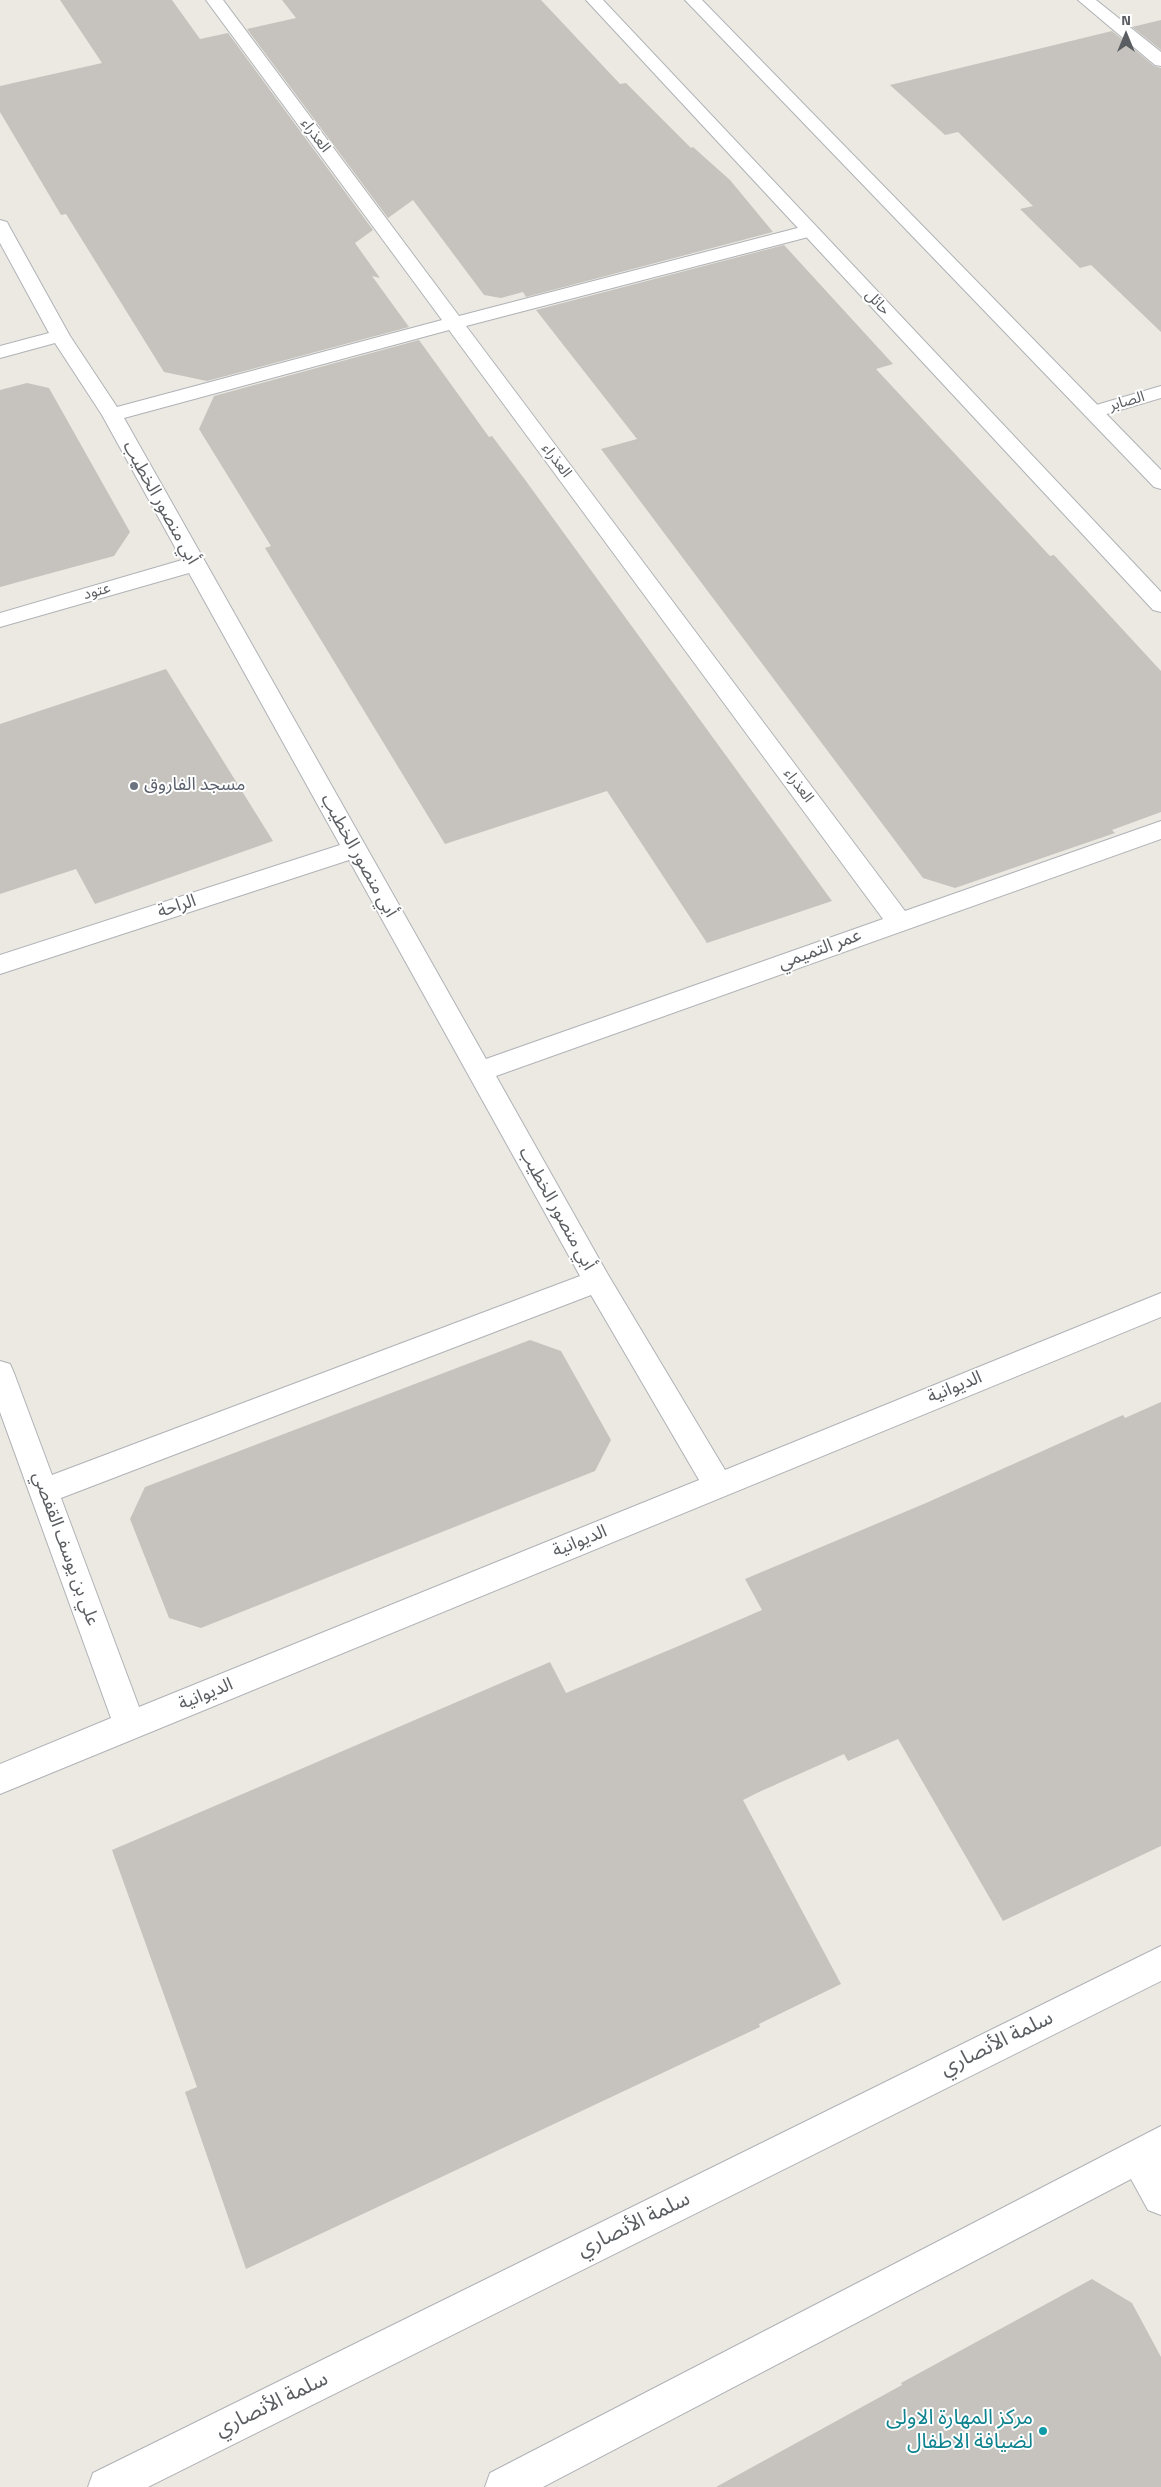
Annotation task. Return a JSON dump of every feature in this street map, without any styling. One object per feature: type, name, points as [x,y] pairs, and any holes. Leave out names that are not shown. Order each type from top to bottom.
[{"type":"street","name":"العذراء","points":[[214,0],[899,922]]},
{"type":"street","name":"حائل","points":[[594,0],[1161,605]]},
{"type":"street","points":[[693,0],[1161,482]]},
{"type":"street","points":[[1086,0],[1161,61]]},
{"type":"street","name":"أبي منصور الخطيب","points":[[0,226],[60,336],[112,415],[597,1281],[718,1486]]},
{"type":"street","points":[[112,415],[453,323],[809,231]]},
{"type":"street","points":[[0,352],[60,336]]},
{"type":"street","name":"الصابر","points":[[1093,412],[1161,392]]},
{"type":"street","name":"عتود","points":[[0,620],[194,564]]},
{"type":"street","name":"عمر التميمي","points":[[479,1072],[1161,830]]},
{"type":"street","name":"الراحة","points":[[0,965],[354,849]]},
{"type":"street","points":[[44,1491],[597,1281]]},
{"type":"street","name":"الديوانية","points":[[0,1779],[1161,1304]]},
{"type":"street","name":"علي بن يوسف القفصي","points":[[0,1372],[130,1726]]},
{"type":"street","name":"سلمة الأنصاري","points":[[107,2487],[1161,1963]]},
{"type":"street","points":[[508,2486],[1149,2150],[1161,2197]]},
{"type":"building","points":[[60,0],[172,0],[200,39],[228,33],[373,230],[355,243],[380,278],[372,276],[409,327],[207,381],[164,372],[66,214],[61,215],[0,112],[0,86],[102,63]]},
{"type":"building","points":[[282,0],[541,0],[620,84],[626,83],[691,148],[693,147],[730,180],[773,232],[526,297],[523,292],[501,298],[484,295],[413,200],[388,218],[247,29],[296,18]]},
{"type":"building","points":[[1161,20],[1161,50],[1132,27]]},
{"type":"building","points":[[1112,31],[1154,66],[1161,68],[1161,332],[1091,265],[1080,268],[1020,209],[1033,206],[958,132],[945,135],[890,85]]},
{"type":"building","points":[[784,245],[893,364],[876,369],[1050,556],[1054,555],[1161,671],[1161,812],[1112,830],[1115,833],[955,888],[923,878],[601,449],[637,439],[536,310]]},
{"type":"building","points":[[419,340],[489,437],[492,436],[523,477],[832,901],[707,943],[607,791],[445,844],[265,548],[271,546],[199,429],[214,396]]},
{"type":"building","points":[[27,383],[49,388],[130,532],[114,556],[0,587],[0,390]]},
{"type":"building","name":"مسجد الفاروق","points":[[166,669],[273,841],[95,904],[76,869],[0,894],[0,724]]},
{"type":"building","points":[[530,1340],[561,1351],[611,1440],[595,1471],[201,1628],[169,1618],[130,1519],[145,1487]]},
{"type":"building","points":[[1161,1402],[1161,1846],[1003,1921],[898,1739],[848,1761],[844,1754],[759,1792],[743,1800],[841,1984],[759,2024],[760,2027],[246,2269],[185,2092],[197,2087],[112,1850],[550,1662],[566,1693],[681,1645],[762,1610],[745,1579],[926,1503],[1123,1415],[1125,1418]]},
{"type":"building","name":"مركز المهارة الاولى لضيافة الاطفال","points":[[1092,2279],[1132,2303],[1161,2357],[1161,2487],[716,2487],[902,2385],[901,2383]]},
{"type":"place","name":"مسجد الفاروق","points":[[134,786]]},
{"type":"place","name":"مركز المهارة الاولى لضيافة الاطفال","points":[[1043,2431]]}]
